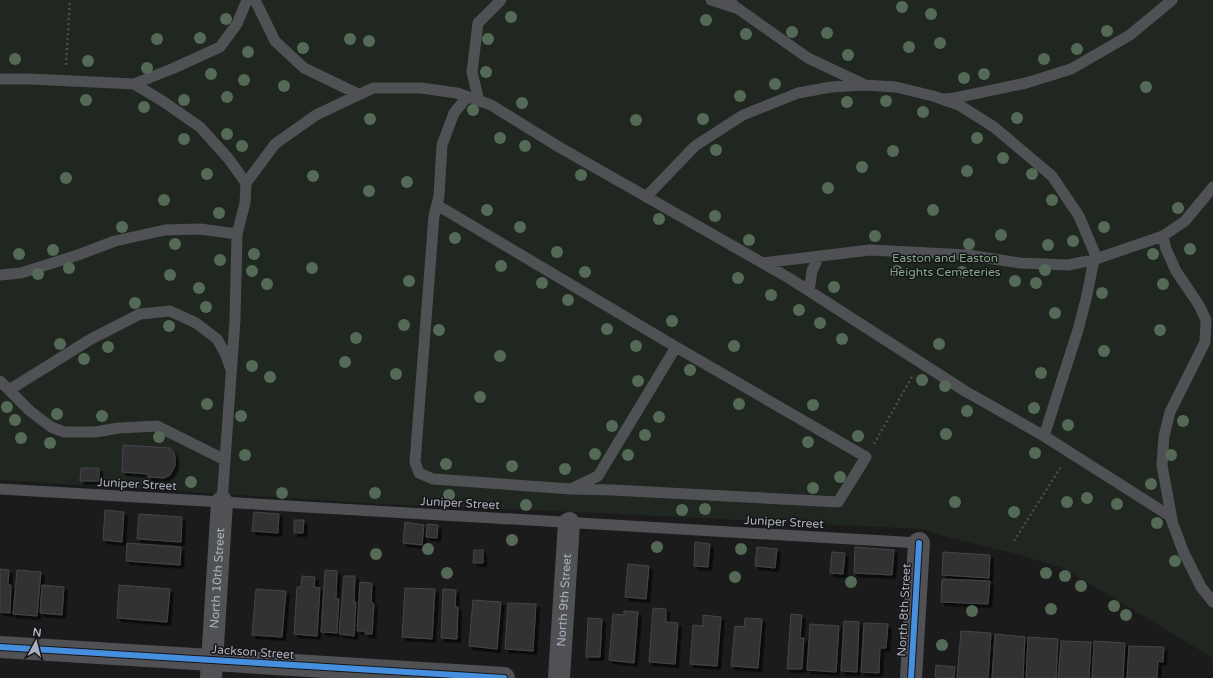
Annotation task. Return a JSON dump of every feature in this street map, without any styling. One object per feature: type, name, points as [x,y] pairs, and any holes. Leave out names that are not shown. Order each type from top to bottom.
[{"type":"street","name":"North 10th Street","points":[[212,669],[222,502]]},
{"type":"street","name":"North 9th Street","points":[[559,678],[569,523]]},
{"type":"street","name":"North 8th Street","points":[[911,678],[919,544]]},
{"type":"street","name":"Jackson Street","points":[[0,647],[212,669],[504,678]]},
{"type":"lane","points":[[0,79],[134,84],[220,47],[237,24],[247,0]]},
{"type":"lane","points":[[255,0],[275,41],[304,68],[358,94]]},
{"type":"lane","points":[[479,101],[472,72],[478,23],[501,0]]},
{"type":"lane","points":[[711,0],[733,4],[808,58],[864,85]]},
{"type":"lane","points":[[941,99],[955,98],[1026,83],[1071,69],[1130,35],[1172,0]]},
{"type":"lane","points":[[134,84],[200,126],[228,158],[246,183]]},
{"type":"lane","points":[[646,197],[695,146],[743,116],[798,93],[831,87],[864,85],[896,87],[933,96],[958,105],[994,127],[1052,176],[1079,216],[1094,254],[1087,294],[1078,330],[1044,436]]},
{"type":"lane","points":[[222,502],[235,320],[237,234],[244,203],[246,183],[275,144],[316,115],[373,88],[421,88],[457,93],[491,105],[559,147],[809,291],[965,391],[1044,436],[1170,516],[1183,551],[1201,587],[1213,602]]},
{"type":"lane","points":[[437,205],[676,348],[866,457],[838,502],[571,489],[434,479],[419,473],[415,462],[433,223],[437,205],[439,196],[442,145],[454,113],[467,97]]},
{"type":"lane","points":[[762,263],[870,250],[968,255],[1020,263],[1068,265],[1093,260],[1163,236],[1185,221],[1213,186]]},
{"type":"lane","points":[[0,275],[21,273],[78,255],[115,241],[165,230],[200,229],[237,234]]},
{"type":"lane","points":[[1163,236],[1166,249],[1176,270],[1199,305],[1206,320],[1205,342],[1170,412],[1164,436],[1162,465],[1172,521]]},
{"type":"lane","points":[[809,291],[812,272],[818,256]]},
{"type":"lane","points":[[9,390],[91,339],[140,314],[170,311],[196,323],[217,339],[225,353],[231,372]]},
{"type":"lane","points":[[571,489],[598,476],[676,348]]},
{"type":"lane","points":[[0,381],[30,411],[51,427],[64,432],[96,432],[119,428],[157,426],[225,460]]},
{"type":"lane","name":"Juniper Street","points":[[0,489],[919,544]]},
{"type":"path","points":[[64,81],[70,0]]},
{"type":"path","points":[[866,457],[921,363]]},
{"type":"path","points":[[1014,541],[1070,453]]},
{"type":"green space","name":"Easton and Easton Heights Cemeteries","points":[[0,0],[1213,0],[1213,658],[1065,569],[1020,555],[920,529],[399,505],[0,480]]},
{"type":"building","points":[[123,445],[170,448],[174,453],[175,466],[170,475],[164,478],[148,477],[148,474],[122,472]]},
{"type":"building","points":[[81,468],[99,468],[99,481],[80,481]]},
{"type":"building","points":[[105,510],[124,512],[122,542],[103,540]]},
{"type":"building","points":[[254,512],[279,514],[278,533],[252,531]]},
{"type":"building","points":[[139,514],[182,517],[181,542],[137,539]]},
{"type":"building","points":[[294,520],[304,520],[303,533],[294,533]]},
{"type":"building","points":[[405,522],[424,525],[422,545],[403,543]]},
{"type":"building","points":[[427,524],[438,525],[437,538],[426,537]]},
{"type":"building","points":[[695,542],[710,544],[708,567],[694,566]]},
{"type":"building","points":[[127,543],[181,547],[180,565],[126,561]]},
{"type":"building","points":[[757,547],[777,549],[775,568],[755,566]]},
{"type":"building","points":[[855,547],[894,550],[892,575],[854,573]]},
{"type":"building","points":[[474,550],[483,550],[483,563],[473,563]]},
{"type":"building","points":[[832,552],[845,553],[843,574],[830,573]]},
{"type":"building","points":[[943,552],[990,555],[989,578],[942,575]]},
{"type":"building","points":[[628,564],[649,566],[646,599],[625,597]]},
{"type":"building","points":[[0,569],[9,570],[8,585],[11,585],[10,613],[0,612]]},
{"type":"building","points":[[17,570],[41,572],[37,616],[13,614]]},
{"type":"building","points":[[325,570],[337,571],[336,599],[339,599],[337,633],[321,632]]},
{"type":"building","points":[[302,576],[315,577],[314,587],[320,588],[317,636],[294,634],[297,587],[301,587]]},
{"type":"building","points":[[344,576],[355,576],[354,602],[356,602],[354,636],[339,634]]},
{"type":"building","points":[[942,579],[990,581],[988,604],[941,602]]},
{"type":"building","points":[[360,582],[372,583],[371,602],[374,604],[372,634],[365,634],[365,631],[357,631]]},
{"type":"building","points":[[42,585],[64,587],[62,615],[40,613]]},
{"type":"building","points":[[119,585],[170,589],[167,622],[117,618]]},
{"type":"building","points":[[405,588],[435,589],[432,639],[402,637]]},
{"type":"building","points":[[256,589],[286,591],[282,637],[252,635]]},
{"type":"building","points":[[443,589],[456,590],[455,607],[458,607],[457,639],[441,638]]},
{"type":"building","points":[[473,600],[501,602],[497,649],[469,646]]},
{"type":"building","points":[[508,603],[536,604],[533,651],[505,649]]},
{"type":"building","points":[[653,608],[666,609],[666,622],[678,623],[675,664],[649,662]]},
{"type":"building","points":[[624,611],[638,612],[634,663],[609,660],[613,614],[624,615]]},
{"type":"building","points":[[791,614],[802,615],[800,638],[804,638],[802,669],[787,669]]},
{"type":"building","points":[[703,615],[721,617],[717,666],[690,664],[693,625],[703,626]]},
{"type":"building","points":[[588,618],[602,619],[600,657],[586,657]]},
{"type":"building","points":[[745,618],[762,619],[758,668],[731,666],[735,626],[744,627]]},
{"type":"building","points":[[844,621],[859,622],[857,672],[841,671]]},
{"type":"building","points":[[864,623],[888,624],[886,648],[880,648],[879,673],[861,672]]},
{"type":"building","points":[[810,624],[839,626],[836,672],[807,670]]},
{"type":"building","points":[[961,631],[991,633],[988,678],[957,678]]},
{"type":"building","points":[[995,634],[1025,637],[1023,678],[992,678]]},
{"type":"building","points":[[1028,637],[1058,639],[1056,678],[1026,678]]},
{"type":"building","points":[[1061,641],[1091,642],[1089,678],[1058,678]]},
{"type":"building","points":[[1094,641],[1125,643],[1123,678],[1092,678]]},
{"type":"building","points":[[1129,646],[1164,647],[1163,662],[1158,661],[1157,678],[1127,678]]},
{"type":"building","points":[[936,665],[955,667],[954,678],[935,677]]},
{"type":"cycle path","points":[[911,678],[919,543]]},
{"type":"cycle path","points":[[0,647],[504,678]]}]
